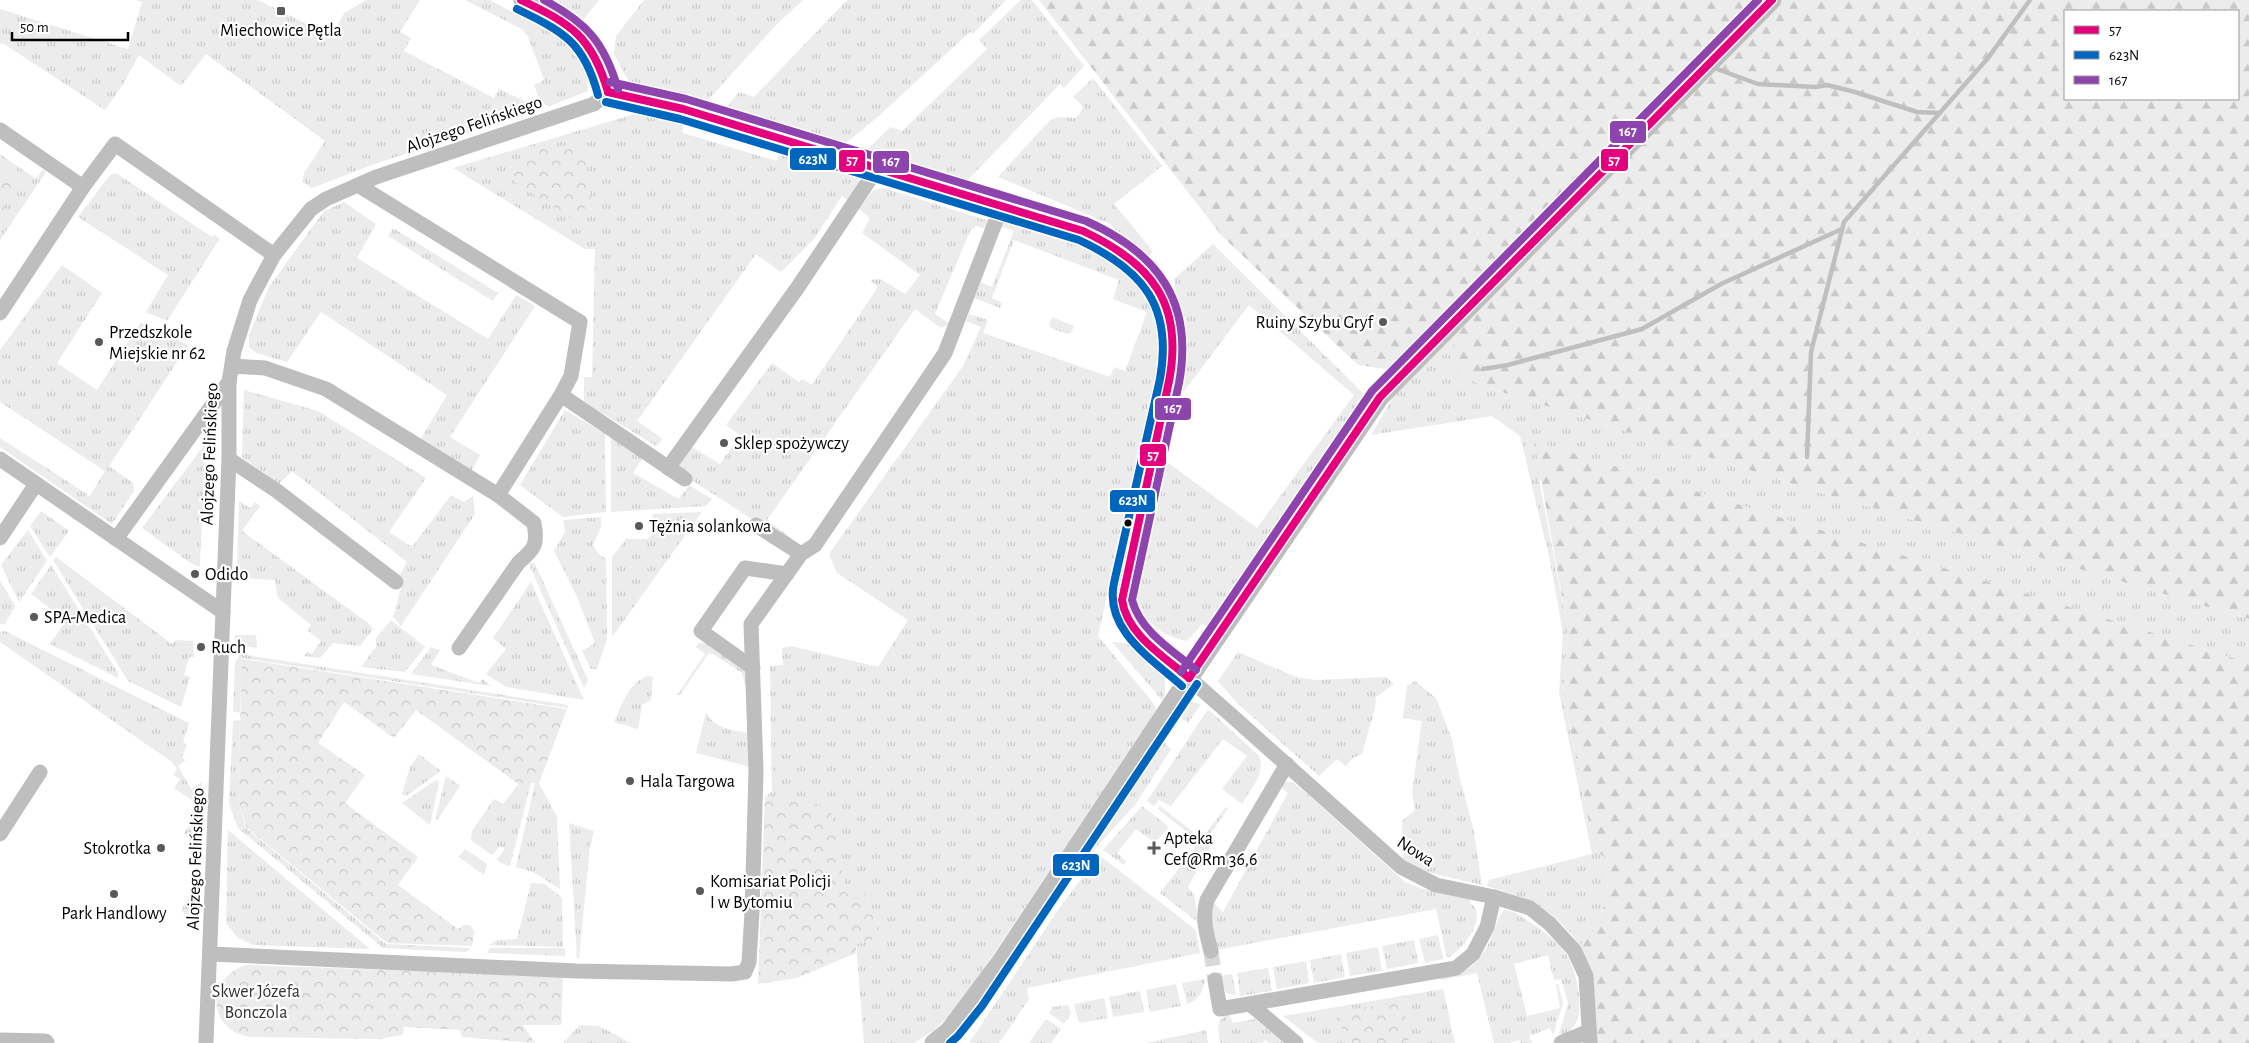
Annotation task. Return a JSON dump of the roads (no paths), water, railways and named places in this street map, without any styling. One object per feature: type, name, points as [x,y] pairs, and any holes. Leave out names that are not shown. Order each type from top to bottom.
[{"type":"street","points":[[521,0],[556,17],[586,40],[595,52],[603,69],[608,92],[674,106],[1083,231],[1109,242],[1146,271],[1155,282],[1166,302],[1171,322],[1171,371],[1124,579],[1122,602],[1127,620],[1139,634],[1189,678]]},
{"type":"street","points":[[934,1043],[950,1030],[974,1000],[1380,396],[1772,0]]},
{"type":"street","name":"Alojzego Felińskiego","points":[[206,1043],[229,459],[229,382],[250,300],[274,254],[311,209],[326,199],[358,184],[594,104],[608,92]]},
{"type":"street","points":[[0,130],[83,187]]},
{"type":"street","points":[[0,313],[83,187],[115,144],[274,254]]},
{"type":"street","points":[[668,468],[798,287],[878,167]]},
{"type":"street","points":[[358,184],[580,322],[571,376],[498,495]]},
{"type":"street","points":[[211,954],[576,971],[732,974],[745,972],[749,962],[752,912],[756,771],[751,624],[802,554],[815,545],[945,354],[1002,205]]},
{"type":"street","points":[[232,366],[265,368],[326,389],[498,495],[534,523],[536,536],[529,555],[519,562],[459,648]]},
{"type":"street","points":[[116,539],[229,382]]},
{"type":"street","points":[[561,395],[685,479]]},
{"type":"street","points":[[0,459],[223,612]]},
{"type":"street","points":[[229,459],[277,491],[396,582]]},
{"type":"street","points":[[0,538],[36,484]]},
{"type":"street","points":[[756,525],[802,554]]},
{"type":"street","points":[[753,668],[701,631],[744,568],[787,574]]},
{"type":"street","name":"Nowa","points":[[1189,678],[1400,867],[1436,885],[1494,897],[1530,908],[1550,924],[1574,950],[1586,976],[1590,1037]]},
{"type":"street","points":[[1211,951],[1205,933],[1204,911],[1207,900],[1287,764]]},
{"type":"street","points":[[0,834],[40,772]]},
{"type":"street","points":[[1215,980],[1220,1009],[1456,968],[1473,954],[1487,928],[1494,897]]},
{"type":"street","points":[[1250,1004],[1296,1043]]},
{"type":"street","points":[[1561,1043],[1590,1037]]},
{"type":"street","points":[[0,1042],[45,1043]]},
{"type":"waterway","points":[[1807,457],[1811,352],[1844,222],[1988,58],[2030,0]]},
{"type":"waterway","points":[[1717,69],[1758,84],[1815,87],[1827,85],[1917,112],[1940,113]]},
{"type":"waterway","points":[[1483,369],[1508,365],[1642,329],[1721,284],[1842,229]]},
{"type":"tunnel","points":[[1211,951],[1215,980]]},
{"type":"place","name":"Miechowice Pętla","points":[[281,11]]},
{"type":"place","name":"Ruiny Szybu Gryf","points":[[1383,322]]},
{"type":"place","name":"Przedszkole Miejskie nr 62","points":[[99,342]]},
{"type":"place","name":"Sklep spożywczy","points":[[724,443]]},
{"type":"place","name":"Tężnia solankowa","points":[[639,526]]},
{"type":"place","name":"Odido","points":[[195,574]]},
{"type":"place","name":"SPA-Medica","points":[[34,617]]},
{"type":"place","name":"Ruch","points":[[201,647]]},
{"type":"place","name":"Hala Targowa","points":[[630,781]]},
{"type":"place","name":"Stokrotka","points":[[161,848]]},
{"type":"place","name":"Apteka Cef@Rm 36,6","points":[[1154,848]]},
{"type":"place","name":"Komisariat Policji I w Bytomiu","points":[[700,891]]},
{"type":"place","name":"Park Handlowy","points":[[114,894]]},
{"type":"park label","name":"Skwer Józefa Bonczola","points":[[256,1001]]}]
